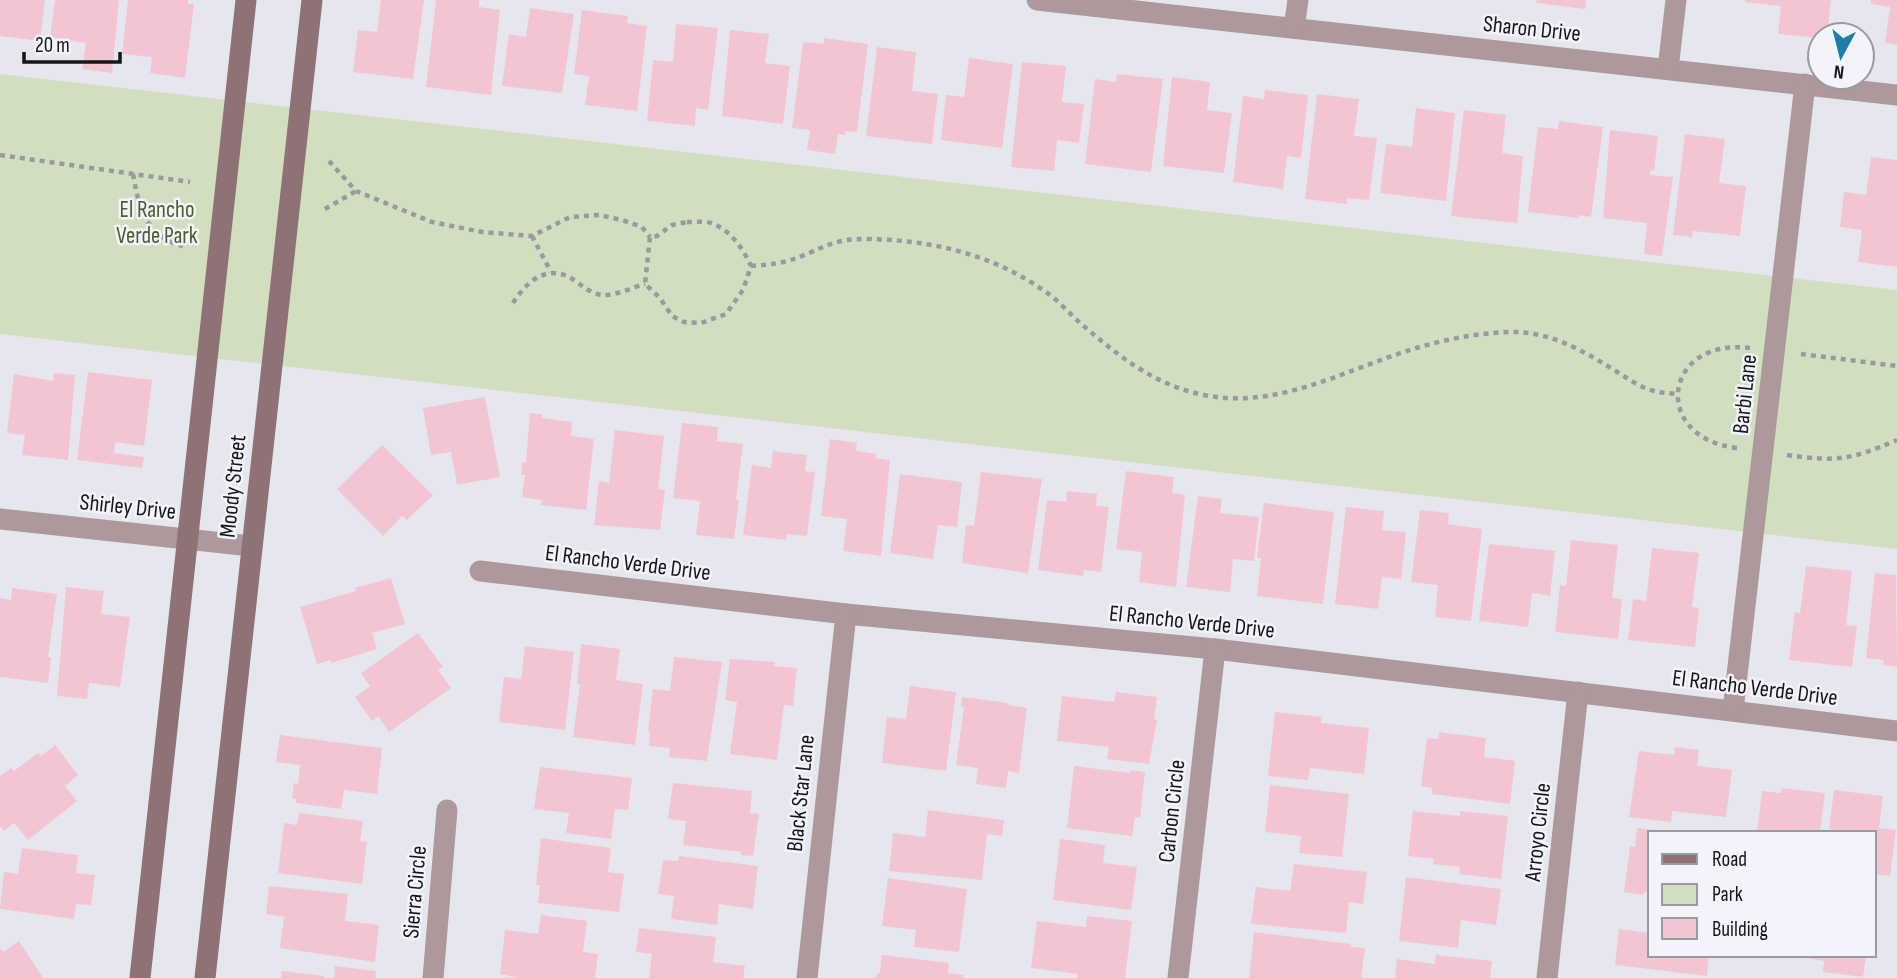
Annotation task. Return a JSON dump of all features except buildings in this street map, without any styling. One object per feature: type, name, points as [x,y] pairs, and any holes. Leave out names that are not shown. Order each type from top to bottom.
[{"type":"main road","name":"Moody Street","points":[[140,978],[246,0]]},
{"type":"main road","name":"Moody Street","points":[[205,978],[312,0]]},
{"type":"street","name":"Sharon Drive","points":[[1037,0],[1897,95]]},
{"type":"street","points":[[1294,28],[1298,0]]},
{"type":"street","points":[[1668,69],[1676,0]]},
{"type":"street","name":"Barbi Lane","points":[[1733,710],[1805,84]]},
{"type":"street","name":"Shirley Drive","points":[[0,519],[251,546]]},
{"type":"street","name":"El Rancho Verde Drive","points":[[480,571],[846,614],[1214,649],[1897,731]]},
{"type":"street","name":"Black Star Lane","points":[[807,978],[846,614]]},
{"type":"street","name":"Carbon Circle","points":[[1178,978],[1214,649]]},
{"type":"street","name":"Arroyo Circle","points":[[1547,978],[1578,692]]},
{"type":"street","name":"Sierra Circle","points":[[433,978],[447,810]]},
{"type":"path","points":[[0,155],[190,182]]},
{"type":"path","points":[[329,161],[356,191],[432,222],[482,232],[532,236],[570,217],[599,215],[622,220],[642,228],[650,237],[645,284]]},
{"type":"path","points":[[133,174],[138,206],[145,220],[171,243],[183,246]]},
{"type":"path","points":[[325,209],[356,191]]},
{"type":"path","points":[[645,284],[660,298],[672,316],[684,322],[701,323],[726,314],[743,290],[751,266],[729,233],[711,223],[688,222],[672,225],[657,236],[650,237]]},
{"type":"path","points":[[532,236],[551,272]]},
{"type":"path","points":[[751,266],[790,260],[843,239],[913,242],[956,249],[999,263],[1045,290],[1109,348],[1140,370],[1171,386],[1231,399],[1269,396],[1302,389],[1443,341],[1485,333],[1520,332],[1551,338],[1583,351],[1640,386],[1676,394]]},
{"type":"path","points":[[513,303],[535,278],[551,272],[568,276],[592,292],[608,295],[645,284]]},
{"type":"path","points":[[1764,452],[1828,460],[1848,459],[1897,440]]},
{"type":"green space","name":"El Rancho Verde Park","points":[[0,74],[1897,290],[1897,549],[0,334]]}]
